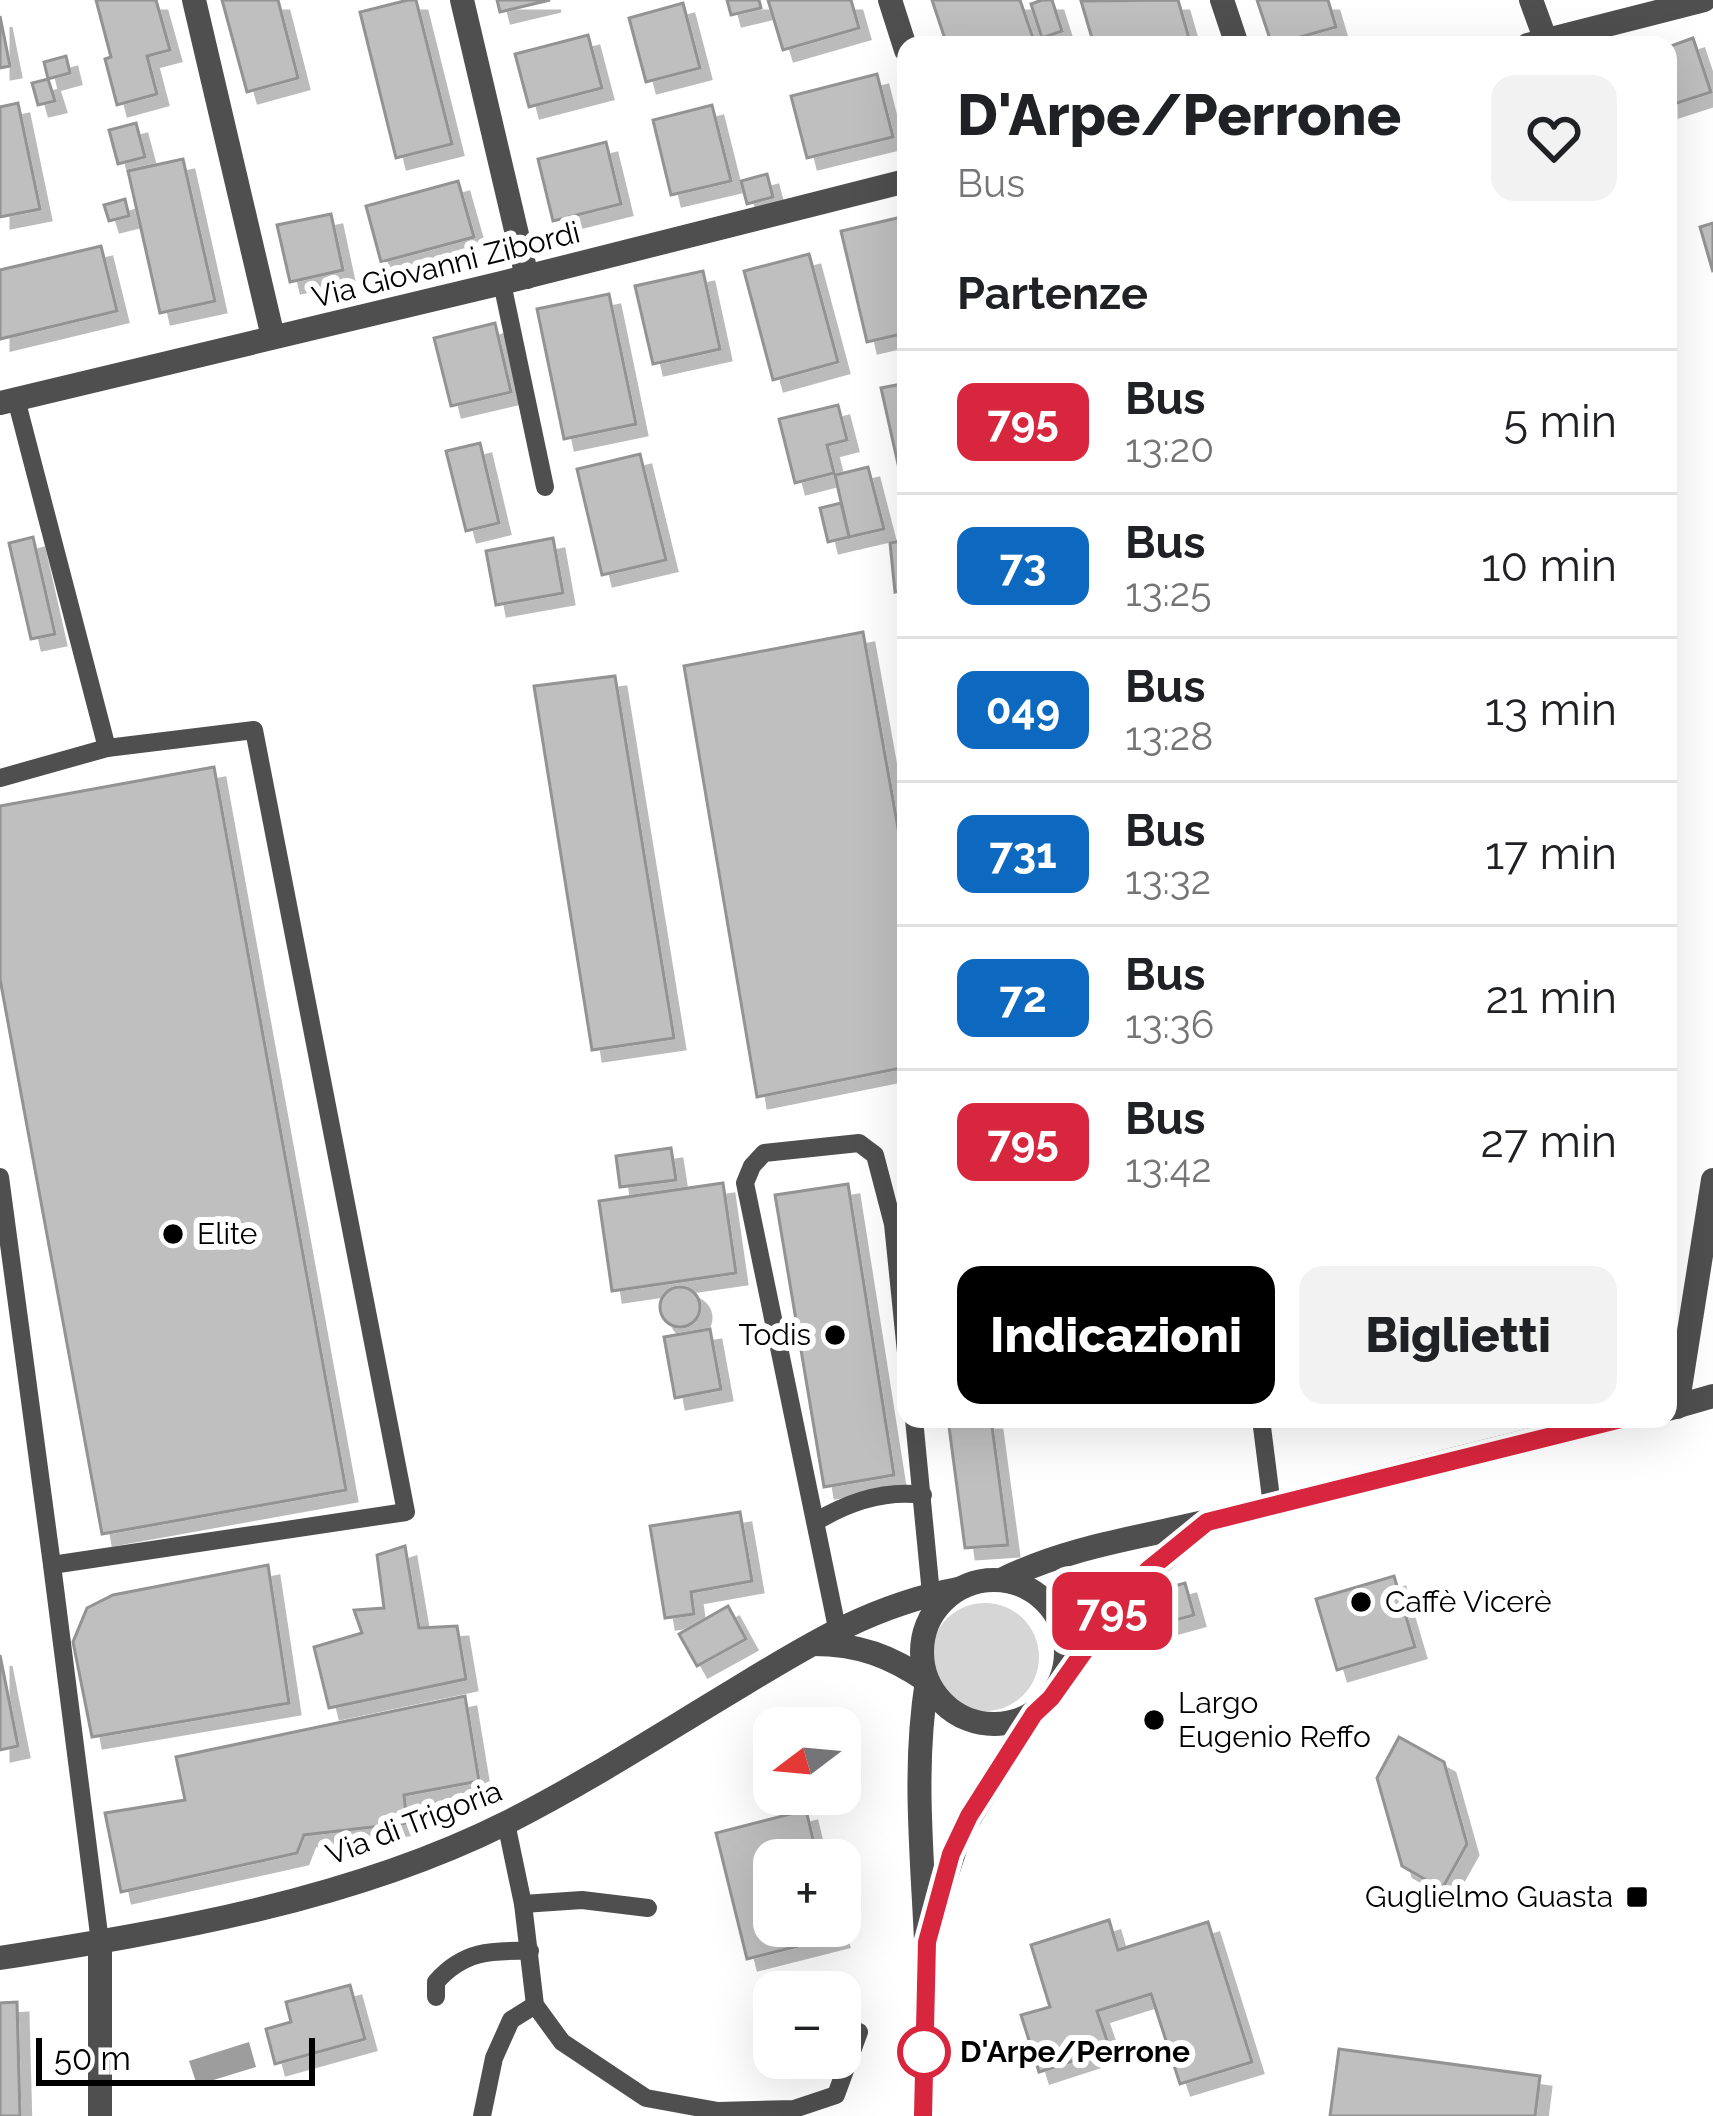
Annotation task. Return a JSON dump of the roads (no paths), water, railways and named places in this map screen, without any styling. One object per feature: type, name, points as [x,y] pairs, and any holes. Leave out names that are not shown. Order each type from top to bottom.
[{"type":"street","points":[[194,0],[273,337]]},
{"type":"street","points":[[462,0],[527,277]]},
{"type":"street","points":[[890,0],[902,36]]},
{"type":"street","points":[[1222,0],[1234,36]]},
{"type":"street","points":[[1531,0],[1536,36]]},
{"type":"street","points":[[1564,36],[1704,0]]},
{"type":"street","name":"Via Giovanni Zibordi","points":[[8,401],[897,183]]},
{"type":"street","points":[[1677,1385],[1710,1230],[1713,1180]]},
{"type":"street","points":[[1677,1407],[1713,1396]]},
{"type":"street","points":[[1000,1580],[1072,1551],[1586,1428]]},
{"type":"street","points":[[927,1942],[945,1870],[960,1834],[1034,1714],[1051,1698],[1128,1592],[1207,1522]]},
{"type":"street","points":[[1034,1714],[998,1724],[962,1717],[941,1702],[922,1660],[929,1619],[941,1602],[979,1581],[1022,1585],[1056,1613],[1067,1656],[1062,1678]]},
{"type":"street","name":"Via di Trigoria","points":[[0,1958],[100,1942],[327,1889],[446,1850],[506,1823],[837,1628],[871,1612],[958,1589]]},
{"type":"street","points":[[811,1644],[850,1644],[882,1654],[928,1681]]},
{"type":"street","points":[[923,2116],[927,1942],[918,1763],[928,1681]]},
{"type":"street","points":[[100,1942],[100,2116]]},
{"type":"lane","points":[[502,283],[545,487]]},
{"type":"lane","points":[[8,401],[106,748]]},
{"type":"lane","points":[[0,778],[106,748],[254,730],[406,1512],[52,1565]]},
{"type":"lane","points":[[837,1628],[746,1183],[752,1166],[764,1153],[859,1143],[875,1155],[893,1224],[897,1263]]},
{"type":"lane","points":[[0,1177],[100,1942]]},
{"type":"lane","points":[[915,1428],[932,1594]]},
{"type":"lane","points":[[1262,1428],[1272,1506]]},
{"type":"lane","points":[[817,1521],[840,1507],[900,1492],[923,1495]]},
{"type":"lane","points":[[506,1823],[523,1904],[535,2005],[562,2042],[646,2098],[718,2111],[794,2112],[836,2095],[842,2079]]},
{"type":"lane","points":[[523,1904],[582,1900],[649,1908]]},
{"type":"lane","points":[[436,1997],[436,1982],[450,1966],[484,1950],[530,1951]]},
{"type":"lane","points":[[482,2116],[494,2058],[511,2020],[535,2005]]},
{"type":"place","name":"Elite","points":[[173,1234]]},
{"type":"place","name":"Todis","points":[[835,1335]]},
{"type":"place","name":"Caffè Vicerè","points":[[1361,1602]]},
{"type":"place","name":"Largo Eugenio Reffo","points":[[1154,1720]]},
{"type":"place","name":"Guglielmo Guasta","points":[[1637,1897]]},
{"type":"place","name":"D'Arpe/Perrone","points":[[924,2052]]}]
